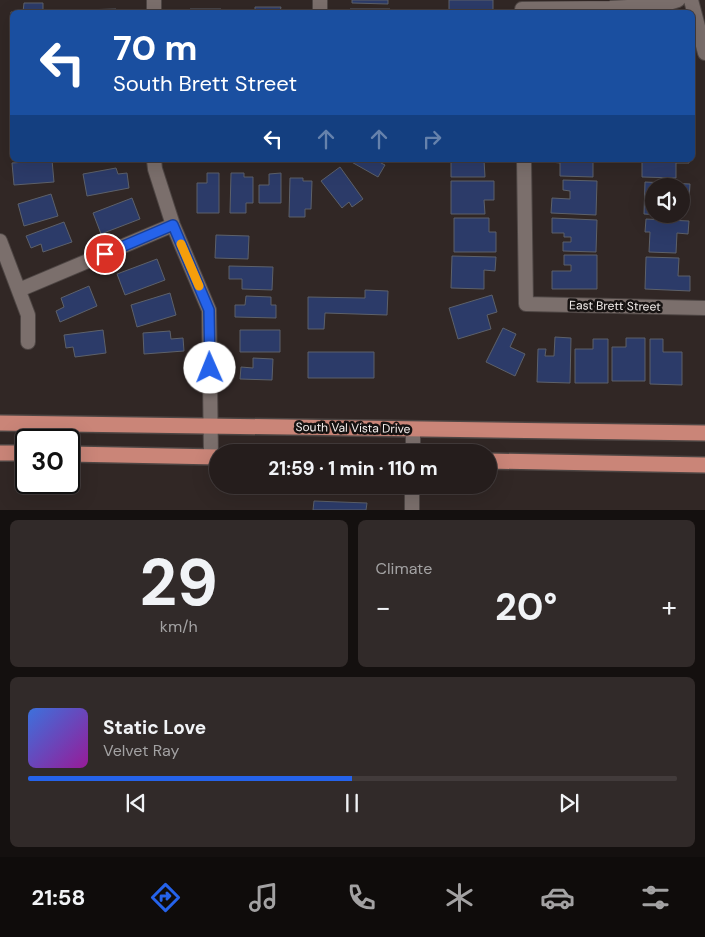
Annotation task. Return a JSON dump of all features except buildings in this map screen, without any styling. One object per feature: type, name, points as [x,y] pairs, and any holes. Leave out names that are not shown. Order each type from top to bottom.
[{"type":"main road","name":"South Val Vista Drive","points":[[0,423],[705,433]]},
{"type":"main road","points":[[0,453],[15,453]]},
{"type":"main road","points":[[80,454],[209,457]]},
{"type":"main road","points":[[497,461],[705,465]]},
{"type":"street","points":[[522,7],[610,8],[662,5],[678,0]]},
{"type":"street","points":[[695,15],[705,52]]},
{"type":"street","points":[[154,162],[173,225],[209,310],[213,444]]},
{"type":"street","name":"East Brett Street","points":[[524,162],[526,304],[705,308]]},
{"type":"street","points":[[19,290],[173,225]]},
{"type":"street","points":[[0,241],[28,316],[28,342]]},
{"type":"street","points":[[413,429],[413,444]]},
{"type":"street","points":[[412,494],[412,510]]},
{"type":"slow traffic","points":[[181,244],[199,286]]},
{"type":"route","points":[[105,254],[173,225],[209,310],[210,368]]}]
